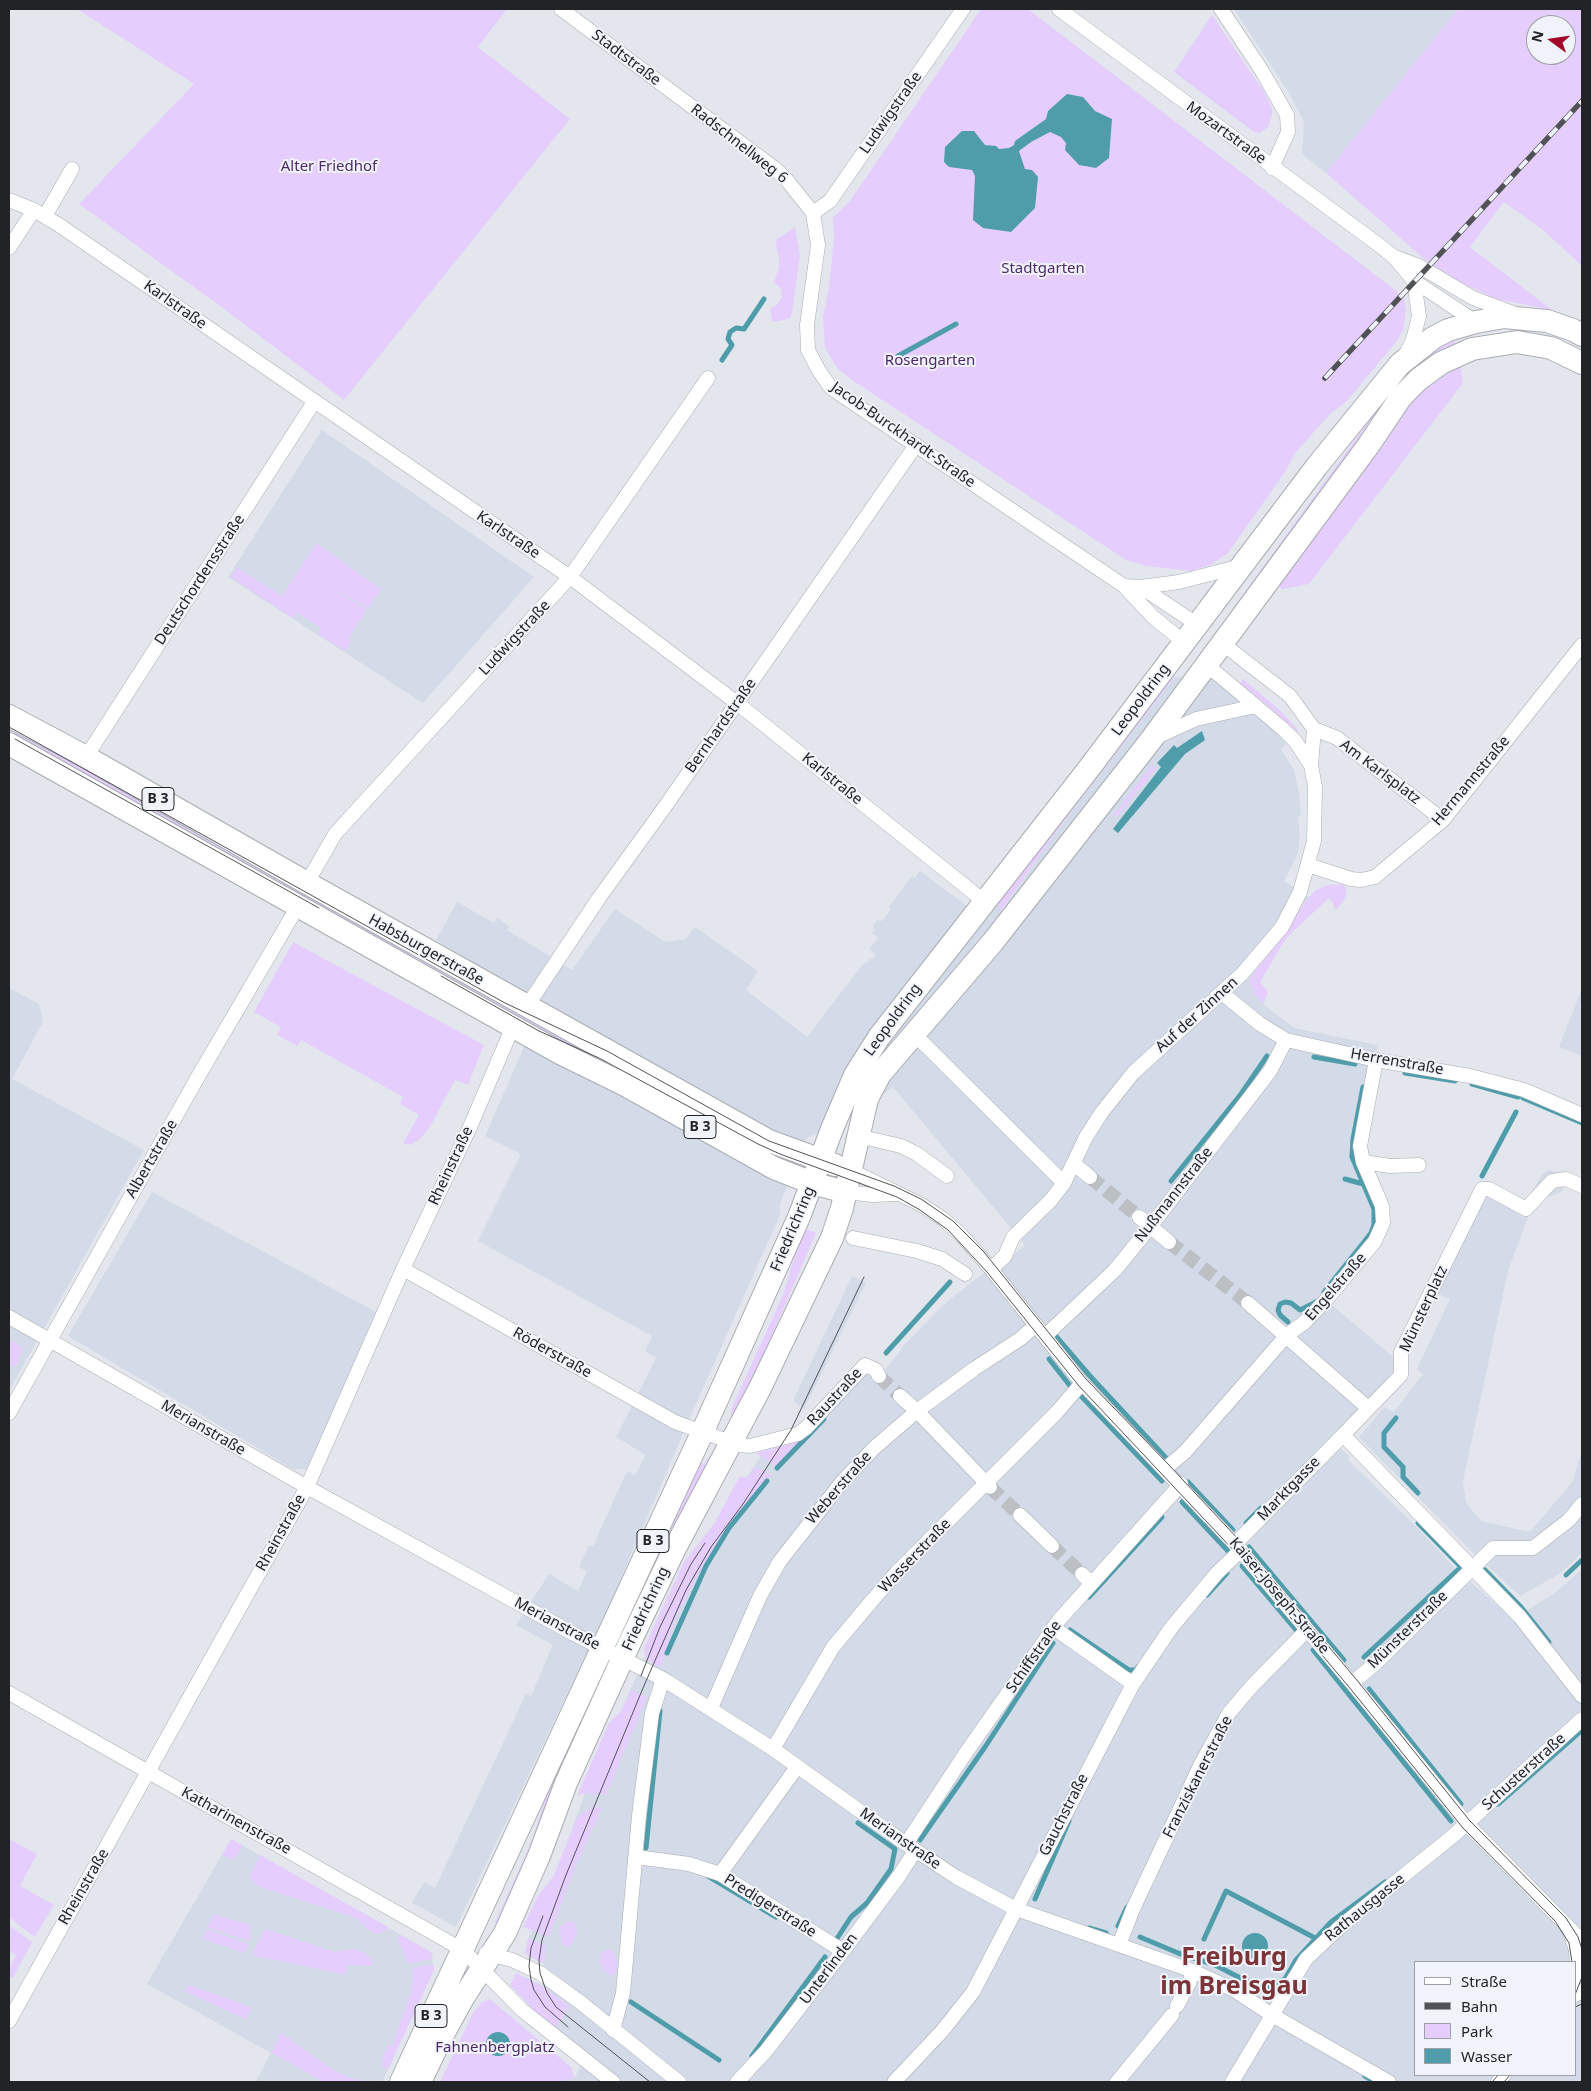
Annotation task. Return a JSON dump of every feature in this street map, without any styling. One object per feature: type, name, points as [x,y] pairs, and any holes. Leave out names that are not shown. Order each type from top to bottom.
[{"type":"main road","name":"Leopoldring","points":[[820,1161],[849,1089],[870,1051],[900,1007],[985,902],[1191,634],[1317,466],[1400,364],[1433,338],[1448,330],[1504,317],[1547,321],[1582,335]]},
{"type":"main road","points":[[1476,322],[1517,342],[1551,348],[1582,363]]},
{"type":"main road","name":"Leopoldring","points":[[848,1181],[867,1099],[872,1087],[888,1062],[992,942],[1151,740],[1402,397],[1419,379],[1440,363],[1458,354],[1517,342]]},
{"type":"main road","points":[[1191,634],[1223,644]]},
{"type":"main road","points":[[1191,634],[1207,665]]},
{"type":"main road","name":"Habsburgerstraße","points":[[9,716],[86,757],[306,883],[769,1141],[820,1161],[848,1181]]},
{"type":"main road","name":"Habsburgerstraße","points":[[9,744],[560,1053],[626,1085],[774,1168],[812,1183],[848,1181]]},
{"type":"main road","points":[[985,902],[992,922],[992,942]]},
{"type":"main road","name":"Friedrichring","points":[[463,1950],[702,1433],[799,1217],[820,1161]]},
{"type":"main road","name":"Friedrichring","points":[[487,1961],[505,1933],[525,1892],[566,1783],[674,1550],[760,1388],[832,1238],[848,1181]]},
{"type":"main road","name":"B 3","points":[[401,2082],[463,1950]]},
{"type":"main road","name":"B 3","points":[[420,2082],[462,1998],[487,1961]]},
{"type":"street","name":"Stadtstraße","points":[[562,9],[668,89]]},
{"type":"street","name":"Ludwigstraße","points":[[813,213],[830,201],[963,9]]},
{"type":"street","name":"Mozartstraße","points":[[1059,9],[1394,257],[1414,280],[1476,322]]},
{"type":"street","points":[[1221,9],[1262,71],[1287,115],[1288,132],[1272,168]]},
{"type":"street","name":"Radschnellweg 6","points":[[577,21],[773,167],[786,179],[813,213],[818,245],[807,325],[808,350],[831,388]]},
{"type":"street","points":[[9,248],[40,213],[72,169]]},
{"type":"street","name":"Karlstraße","points":[[9,200],[40,213],[570,578],[736,703],[985,902]]},
{"type":"street","name":"Mozartstraße","points":[[1394,257],[1419,266],[1473,298],[1528,318]]},
{"type":"street","points":[[1400,364],[1413,340],[1418,322],[1418,302],[1414,280]]},
{"type":"street","name":"Ludwigstraße","points":[[306,883],[335,834],[570,578],[708,378]]},
{"type":"street","name":"Jacob-Burckhardt-Straße","points":[[831,388],[1124,586],[1153,617],[1191,634]]},
{"type":"street","name":"Deutschordensstraße","points":[[86,757],[314,402]]},
{"type":"street","name":"Bernhardstraße","points":[[528,1006],[588,914],[916,446]]},
{"type":"street","points":[[1124,586],[1141,587],[1179,582],[1243,565]]},
{"type":"street","points":[[1141,587],[1191,634]]},
{"type":"street","points":[[1223,644],[1290,696],[1314,729]]},
{"type":"street","name":"Hermannstraße","points":[[1308,865],[1352,879],[1361,880],[1375,877],[1442,820],[1582,645]]},
{"type":"street","name":"Auf der Zinnen","points":[[1207,665],[1295,741],[1311,765]]},
{"type":"street","points":[[1151,740],[1196,719],[1256,706]]},
{"type":"street","name":"Auf der Zinnen","points":[[991,1269],[1005,1256],[1013,1237],[1051,1200],[1064,1182],[1086,1137],[1102,1112],[1134,1073],[1254,962],[1282,927],[1300,892],[1314,841],[1316,817],[1315,787],[1311,765],[1314,729]]},
{"type":"street","name":"Am Karlsplatz","points":[[1314,729],[1337,738],[1442,820]]},
{"type":"street","name":"Albertstraße","points":[[9,1412],[199,1075],[298,906]]},
{"type":"street","name":"Herrenstraße","points":[[1222,992],[1235,1005],[1260,1024],[1286,1040],[1376,1060],[1444,1070],[1524,1090],[1582,1115]]},
{"type":"street","name":"Rheinstraße","points":[[9,2021],[307,1487],[403,1269],[470,1127],[514,1026]]},
{"type":"street","points":[[914,1034],[1064,1182]]},
{"type":"street","name":"Nußmannstraße","points":[[1045,1336],[1115,1270],[1270,1071],[1286,1040]]},
{"type":"street","name":"Engelstraße","points":[[1166,1468],[1185,1452],[1287,1335],[1305,1322],[1326,1300],[1375,1241],[1383,1224],[1382,1206],[1363,1162],[1360,1146],[1376,1060]]},
{"type":"street","points":[[858,1136],[901,1146],[917,1154],[947,1176]]},
{"type":"street","points":[[1363,1162],[1390,1166],[1419,1165]]},
{"type":"street","points":[[1074,1164],[1090,1177]]},
{"type":"street","name":"Münsterplatz","points":[[1342,1435],[1401,1375],[1401,1352],[1479,1185],[1526,1209],[1552,1181],[1566,1180],[1582,1186]]},
{"type":"street","points":[[848,1181],[873,1195],[900,1194]]},
{"type":"street","name":"Kaiser-Joseph-Straße","points":[[848,1181],[900,1194],[922,1205],[954,1228],[991,1269],[1082,1383],[1166,1468],[1238,1547],[1352,1682],[1467,1824],[1582,1941]]},
{"type":"street","points":[[1139,1217],[1169,1242]]},
{"type":"street","points":[[853,1238],[917,1251],[942,1260],[965,1274]]},
{"type":"street","name":"Röderstraße","points":[[403,1269],[675,1422],[702,1433]]},
{"type":"street","points":[[1248,1303],[1287,1335],[1368,1408]]},
{"type":"street","name":"Merianstraße","points":[[9,1318],[307,1487],[663,1679],[773,1749],[956,1877],[1016,1908],[1193,1971],[1231,1995],[1272,2015],[1389,2082]]},
{"type":"street","name":"Weberstraße","points":[[711,1708],[760,1596],[788,1549],[842,1482],[874,1448],[918,1412],[974,1369],[1020,1339],[1036,1325]]},
{"type":"street","name":"Raustraße","points":[[702,1433],[750,1446],[798,1434],[806,1428],[865,1365],[876,1370],[879,1376]]},
{"type":"street","name":"Wasserstraße","points":[[773,1749],[833,1647],[896,1573],[988,1484],[1058,1412],[1082,1383]]},
{"type":"street","points":[[900,1396],[988,1484]]},
{"type":"street","points":[[1342,1435],[1468,1573],[1520,1617],[1582,1696]]},
{"type":"street","name":"Marktgasse","points":[[1238,1547],[1342,1435]]},
{"type":"street","name":"Schiffstraße","points":[[911,1847],[965,1754],[1054,1628],[1086,1578],[1181,1484]]},
{"type":"street","points":[[1468,1573],[1493,1548],[1533,1548],[1569,1520],[1582,1504]]},
{"type":"street","points":[[1020,1515],[1052,1546]]},
{"type":"street","name":"Gauchstraße","points":[[894,2082],[943,2030],[973,1992],[1133,1684],[1171,1628],[1238,1547]]},
{"type":"street","name":"Münsterstraße","points":[[1352,1682],[1376,1663],[1468,1573]]},
{"type":"street","points":[[1054,1628],[1133,1684]]},
{"type":"street","name":"Franziskanerstraße","points":[[1115,1944],[1201,1764],[1229,1712],[1307,1630]]},
{"type":"street","points":[[613,2030],[619,2012],[627,1954],[652,1713],[663,1679]]},
{"type":"street","name":"Katharinenstraße","points":[[9,1693],[463,1950]]},
{"type":"street","name":"Schusterstraße","points":[[1467,1824],[1582,1720]]},
{"type":"street","points":[[720,1874],[797,1767]]},
{"type":"street","name":"Rathausgasse","points":[[1232,2082],[1306,1959],[1319,1946],[1467,1824]]},
{"type":"street","name":"Unterlinden","points":[[737,2082],[766,2051],[843,1952],[899,1876],[911,1847]]},
{"type":"street","name":"Predigerstraße","points":[[636,1857],[689,1864],[720,1874],[843,1952]]},
{"type":"street","name":"Kaiser-Joseph-Straße","points":[[1566,1924],[1573,1938],[1576,1950],[1578,1967],[1576,1975]]},
{"type":"street","points":[[463,1950],[487,1961],[529,1966],[679,2082]]},
{"type":"street","points":[[487,1961],[522,2010],[612,2081]]},
{"type":"street","points":[[1117,2082],[1175,2011],[1193,1971]]},
{"type":"street","points":[[594,2082],[612,2081]]},
{"type":"shaded area","points":[[1234,9],[1458,9],[1326,173],[1302,154],[1304,122],[1289,93]]},
{"type":"shaded area","points":[[322,430],[534,577],[423,703],[228,577]]},
{"type":"shaded area","points":[[1225,670],[1226,673],[1280,716],[1296,733],[1281,749],[1294,770],[1301,813],[1298,818],[1300,835],[1298,853],[1284,881],[1309,897],[1249,980],[1254,994],[1263,1004],[1294,1028],[1378,1045],[1360,1146],[1383,1223],[1326,1300],[1400,1363],[1372,1397],[1330,1438],[1349,1456],[1348,1460],[1412,1522],[1455,1568],[1516,1622],[1528,1610],[1555,1593],[1582,1569],[1582,2082],[552,2082],[574,2078],[587,2056],[553,2030],[525,1977],[543,1986],[544,1964],[525,1954],[528,1939],[560,1863],[585,1793],[645,1657],[644,1648],[684,1562],[714,1524],[765,1451],[784,1445],[779,1464],[861,1375],[886,1368],[901,1348],[943,1305],[1005,1256],[1013,1255],[1025,1245],[893,1087],[881,1096],[873,1064],[880,1047],[841,1122],[807,1138],[780,1204],[780,1215],[605,1615],[456,1927],[412,1903],[424,1882],[435,1888],[526,1694],[531,1696],[553,1645],[516,1625],[549,1574],[578,1591],[587,1571],[579,1567],[589,1545],[593,1546],[627,1471],[635,1475],[646,1455],[616,1437],[656,1358],[645,1351],[652,1336],[478,1241],[521,1154],[485,1136],[531,1031],[632,1059],[436,940],[457,902],[494,923],[497,918],[509,926],[507,930],[572,970],[615,909],[665,942],[686,939],[695,927],[758,971],[746,990],[807,1037],[863,964],[867,963],[870,958],[872,960],[876,955],[869,949],[878,938],[872,933],[875,930],[873,925],[877,920],[882,921],[891,909],[889,907],[912,876],[915,878],[920,871],[980,916],[997,899],[1001,912],[1056,832],[1175,677],[1208,679]]},
{"type":"shaded area","points":[[9,988],[39,1004],[43,1022],[12,1079],[144,1150],[9,1391]]},
{"type":"shaded area","points":[[1582,988],[1582,1056],[1559,1047]]},
{"type":"shaded area","points":[[1549,1170],[1564,1174],[1563,1191],[1544,1199],[1529,1215],[1508,1271],[1463,1481],[1466,1503],[1481,1521],[1530,1532],[1573,1481],[1582,1449],[1582,1553],[1561,1573],[1520,1596],[1467,1547],[1359,1437],[1384,1407],[1394,1412],[1423,1374],[1417,1369],[1450,1299],[1436,1293],[1486,1185],[1524,1206],[1542,1174]]},
{"type":"shaded area","points":[[152,1192],[380,1314],[307,1469],[293,1469],[68,1336]]},
{"type":"shaded area","points":[[852,1276],[866,1283],[804,1409],[793,1401]]},
{"type":"shaded area","points":[[231,1839],[431,1952],[434,1970],[382,2082],[256,2082],[271,2053],[147,1984]]},
{"type":"green space","name":"Alter Friedhof","points":[[77,9],[507,9],[478,47],[570,119],[344,400],[220,306],[79,204],[194,84]]},
{"type":"green space","name":"Stadtgarten","points":[[981,9],[1028,9],[1403,296],[1406,310],[1403,330],[1396,342],[1347,401],[1330,414],[1296,452],[1285,472],[1228,553],[1210,565],[1191,571],[1146,566],[1126,560],[852,380],[837,368],[825,348],[823,318],[829,286],[834,239],[833,217],[850,201]]},
{"type":"green space","points":[[1458,9],[1582,9],[1582,266],[1543,230],[1504,202],[1470,247],[1552,310],[1496,299],[1450,277],[1422,257],[1326,173]]},
{"type":"green space","points":[[1212,15],[1265,93],[1272,108],[1268,127],[1260,133],[1254,132],[1174,72]]},
{"type":"green space","points":[[795,227],[800,256],[792,313],[790,318],[772,321],[770,308],[777,305],[782,297],[781,289],[774,282],[779,268],[777,239]]},
{"type":"green space","points":[[1452,340],[1457,344],[1444,349],[1427,360],[1234,613],[1231,611],[1400,378],[1438,346]]},
{"type":"green space","points":[[1460,364],[1463,383],[1309,584],[1283,589],[1274,584],[1411,399]]},
{"type":"green space","points":[[316,543],[381,589],[368,609],[315,577],[367,610],[348,639],[351,642],[345,651],[318,634],[321,628],[298,613],[294,619],[231,577],[237,567],[282,596]]},
{"type":"green space","points":[[1171,675],[1175,677],[1064,821],[1000,912],[997,899]]},
{"type":"green space","points":[[1243,679],[1282,712],[1298,731],[1296,733],[1280,716],[1240,683]]},
{"type":"green space","points":[[9,722],[500,997],[536,1024],[627,1068],[623,1075],[9,740]]},
{"type":"green space","points":[[1152,765],[1156,769],[1117,817],[1114,814]]},
{"type":"green space","points":[[1343,884],[1346,888],[1346,894],[1344,901],[1337,909],[1334,909],[1333,903],[1329,898],[1286,938],[1260,982],[1268,992],[1263,1004],[1254,994],[1249,980],[1309,897],[1316,890],[1327,885]]},
{"type":"green space","points":[[293,942],[484,1045],[468,1085],[455,1080],[430,1127],[421,1138],[411,1145],[403,1143],[419,1115],[400,1104],[403,1097],[301,1040],[297,1046],[277,1035],[281,1027],[254,1012]]},
{"type":"green space","points":[[803,1228],[816,1233],[732,1423],[731,1411],[783,1295]]},
{"type":"green space","points":[[9,1339],[23,1349],[15,1368],[11,1365],[9,1368]]},
{"type":"green space","points":[[801,1438],[802,1440],[777,1467],[756,1453],[790,1444]]},
{"type":"green space","points":[[708,1458],[714,1462],[620,1640],[620,1636],[699,1462],[704,1464]]},
{"type":"green space","points":[[756,1467],[771,1475],[726,1532],[700,1571],[674,1622],[661,1667],[650,1662],[645,1656],[644,1648],[684,1562],[714,1524],[740,1476],[747,1478]]},
{"type":"green space","points":[[596,1683],[602,1686],[500,1926],[495,1923],[533,1838],[548,1790]]},
{"type":"green space","points":[[631,1690],[647,1697],[606,1795],[585,1793],[577,1796],[609,1723],[621,1711]]},
{"type":"green space","points":[[592,1807],[602,1808],[575,1867],[549,1937],[523,1927],[537,1897],[553,1877],[578,1816]]},
{"type":"green space","points":[[9,1839],[37,1854],[20,1886],[54,1905],[35,1936],[9,1917]]},
{"type":"green space","points":[[231,1839],[243,1846],[233,1860],[222,1855]]},
{"type":"green space","points":[[260,1855],[388,1927],[380,1934],[373,1933],[354,1917],[259,1887],[251,1880],[250,1875]]},
{"type":"green space","points":[[216,1915],[251,1925],[249,1941],[207,1927],[212,1917]]},
{"type":"green space","points":[[569,1921],[574,1922],[577,1926],[577,1933],[571,1945],[566,1946],[562,1944],[560,1931],[561,1926]]},
{"type":"green space","points":[[9,1925],[32,1942],[13,1978],[9,1976],[9,1969],[16,1955],[9,1951]]},
{"type":"green space","points":[[206,1929],[249,1944],[245,1953],[203,1939]]},
{"type":"green space","points":[[265,1929],[334,1952],[354,1949],[364,1952],[372,1960],[372,1966],[347,1965],[347,1975],[252,1955]]},
{"type":"green space","points":[[401,1935],[431,1952],[433,1959],[407,1964],[397,1939]]},
{"type":"green space","points":[[528,1939],[546,1946],[544,1963],[525,1954]]},
{"type":"green space","points":[[609,1949],[614,1953],[617,1960],[617,1969],[613,1975],[609,1975],[604,1971],[600,1963],[601,1953]]},
{"type":"green space","points":[[428,1965],[434,1966],[434,1970],[388,2070],[382,2065],[383,2057],[387,2045],[392,2046],[411,1991],[412,1968]]},
{"type":"green space","points":[[516,1973],[544,1987],[570,2007],[553,2030],[510,1985]]},
{"type":"green space","points":[[188,1985],[252,2008],[245,2019],[184,1991]]},
{"type":"green space","name":"Fahnenbergplatz","points":[[490,1999],[571,2067],[574,2078],[552,2082],[440,2082],[473,2013],[481,2003]]},
{"type":"green space","points":[[280,2032],[335,2071],[351,2078],[372,2082],[324,2082],[272,2053]]},
{"type":"water","points":[[1067,94],[1083,97],[1095,111],[1112,119],[1109,158],[1096,168],[1079,165],[1065,150],[1066,143],[1061,137],[1050,132],[1031,142],[1019,151],[1025,169],[1032,170],[1038,177],[1035,208],[1011,232],[983,228],[973,220],[975,176],[972,170],[949,167],[944,162],[945,147],[962,131],[974,131],[985,145],[996,146],[999,149],[1009,148],[1014,145],[1015,141],[1046,119],[1048,111]]},
{"type":"water","points":[[1202,731],[1205,740],[1185,754],[1118,833],[1113,829],[1161,767],[1157,763],[1174,745],[1177,748]]},
{"type":"water","points":[[1255,1933],[1264,1937],[1268,1946],[1264,1955],[1255,1959],[1246,1955],[1242,1946],[1246,1937]]},
{"type":"water","points":[[498,2032],[507,2035],[510,2044],[507,2053],[498,2056],[489,2053],[486,2044],[489,2035]]},
{"type":"waterway","points":[[722,360],[732,345],[728,339],[730,332],[736,328],[744,329],[764,299]]},
{"type":"waterway","points":[[898,356],[956,324]]},
{"type":"waterway","points":[[1171,1181],[1241,1094],[1267,1056]]},
{"type":"waterway","points":[[1314,1057],[1355,1064]]},
{"type":"waterway","points":[[1405,1073],[1455,1081]]},
{"type":"waterway","points":[[1472,1084],[1518,1097]]},
{"type":"waterway","points":[[1324,1292],[1371,1233],[1374,1225],[1374,1209],[1352,1157],[1353,1139],[1363,1087]]},
{"type":"waterway","points":[[1523,1098],[1582,1123]]},
{"type":"waterway","points":[[1482,1176],[1516,1112]]},
{"type":"waterway","points":[[1345,1179],[1363,1184]]},
{"type":"waterway","points":[[886,1353],[950,1282]]},
{"type":"waterway","points":[[1288,1322],[1280,1315],[1278,1310],[1280,1304],[1285,1302],[1291,1303],[1300,1310],[1316,1302]]},
{"type":"waterway","points":[[1054,1334],[1168,1460]]},
{"type":"waterway","points":[[1049,1359],[1071,1387]]},
{"type":"waterway","points":[[1081,1396],[1162,1481]]},
{"type":"waterway","points":[[1396,1418],[1384,1433],[1384,1447],[1403,1467],[1403,1477],[1418,1493]]},
{"type":"waterway","points":[[777,1468],[824,1419]]},
{"type":"waterway","points":[[667,1653],[706,1566],[729,1528],[767,1481]]},
{"type":"waterway","points":[[1188,1482],[1233,1530]]},
{"type":"waterway","points":[[1182,1502],[1228,1551]]},
{"type":"waterway","points":[[1246,1523],[1261,1508]]},
{"type":"waterway","points":[[1089,1597],[1162,1517]]},
{"type":"waterway","points":[[1364,1657],[1461,1567],[1418,1523]]},
{"type":"waterway","points":[[1249,1547],[1344,1660]]},
{"type":"waterway","points":[[1566,1575],[1582,1560]]},
{"type":"waterway","points":[[1242,1566],[1296,1630]]},
{"type":"waterway","points":[[1485,1570],[1521,1607],[1549,1642]]},
{"type":"waterway","points":[[1207,1595],[1227,1573]]},
{"type":"waterway","points":[[1070,1630],[1129,1670],[1136,1670],[1138,1667]]},
{"type":"waterway","points":[[920,1840],[985,1747],[1053,1643]]},
{"type":"waterway","points":[[1313,1650],[1451,1821]]},
{"type":"waterway","points":[[1369,1689],[1461,1804]]},
{"type":"waterway","points":[[646,1848],[660,1711]]},
{"type":"waterway","points":[[1498,1804],[1582,1730]]},
{"type":"waterway","points":[[1035,1899],[1069,1821]]},
{"type":"waterway","points":[[836,1940],[851,1917],[867,1903],[891,1869],[895,1849],[858,1823]]},
{"type":"waterway","points":[[708,1876],[776,1917]]},
{"type":"waterway","points":[[1140,1937],[1178,1953],[1215,1965],[1256,1986],[1270,1988],[1285,1979],[1296,1960],[1331,1922],[1385,1882]]},
{"type":"waterway","points":[[1204,1939],[1226,1891],[1315,1938]]},
{"type":"waterway","points":[[1118,1926],[1127,1907]]},
{"type":"waterway","points":[[1089,1928],[1106,1933]]},
{"type":"waterway","points":[[752,2056],[825,1957]]},
{"type":"waterway","points":[[631,2002],[719,2060]]},
{"type":"waterway","points":[[1365,2076],[1375,2082]]},
{"type":"tunnel","points":[[1090,1177],[1139,1217]]},
{"type":"tunnel","points":[[1169,1242],[1248,1303]]},
{"type":"tunnel","points":[[879,1376],[900,1396]]},
{"type":"tunnel","points":[[990,1487],[1020,1515]]},
{"type":"tunnel","points":[[1052,1546],[1082,1574]]},
{"type":"tram line","points":[[9,727],[505,1003],[607,1051],[769,1141],[894,1186],[921,1199],[953,1221],[984,1252],[1086,1379],[1239,1540],[1356,1679],[1470,1821],[1566,1918],[1578,1937],[1582,1949]]},
{"type":"tram line","points":[[15,739],[319,908]]},
{"type":"tram line","points":[[441,976],[539,1031],[599,1058],[758,1144],[780,1154],[897,1197],[920,1210],[948,1230],[987,1272],[1079,1386],[1237,1554],[1349,1687],[1463,1828],[1555,1921],[1569,1943],[1572,1961]]},
{"type":"tram line","points":[[650,2082],[556,2007],[547,1993],[540,1973],[539,1960],[542,1940],[566,1875],[643,1688],[686,1590],[711,1547],[743,1504],[791,1430],[864,1277]]},
{"type":"tram line","points":[[641,1676],[660,1627],[691,1564],[705,1543]]},
{"type":"tram line","points":[[543,1916],[531,1948],[529,1966],[531,1980],[534,1990],[545,2007],[568,2027]]},
{"type":"tram line","points":[[1576,1992],[1582,1977]]},
{"type":"tram line","points":[[1576,2007],[1582,2004]]},
{"type":"tram line","points":[[1492,2082],[1497,2076]]},
{"type":"tram line","points":[[1504,2082],[1509,2076]]},
{"type":"railway","points":[[1325,378],[1582,101]]},
{"type":"district","name":"Freiburg im Breisgau","points":[[1234,1972]]},
{"type":"park label","name":"Rosengarten","points":[[930,361]]}]
